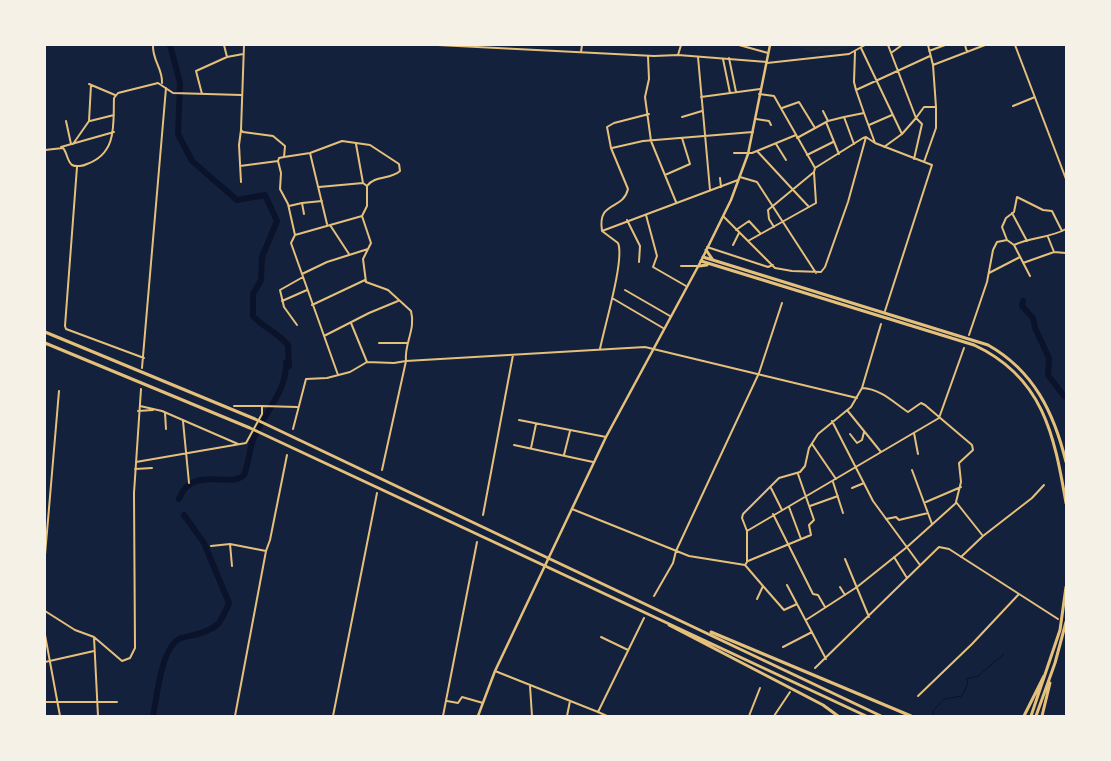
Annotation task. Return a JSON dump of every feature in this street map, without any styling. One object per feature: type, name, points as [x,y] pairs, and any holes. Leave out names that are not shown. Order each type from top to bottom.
[{"type":"highway","points":[[707,249],[714,260]]},
{"type":"highway","points":[[702,259],[714,260],[988,345],[1020,369],[1037,388],[1058,432],[1066,462]]},
{"type":"highway","points":[[702,259],[710,265],[974,345],[997,356],[1017,372],[1034,394],[1042,409],[1059,464],[1066,503]]},
{"type":"highway","points":[[699,266],[710,265]]},
{"type":"highway","points":[[45,332],[255,420],[881,716]]},
{"type":"highway","points":[[45,343],[265,434],[866,716]]},
{"type":"highway","points":[[1032,716],[1063,615],[1066,587]]},
{"type":"highway","points":[[625,602],[823,705],[838,716]]},
{"type":"highway","points":[[673,617],[911,716]]},
{"type":"highway","points":[[1042,716],[1066,622]]},
{"type":"highway","points":[[1024,716],[1050,662]]},
{"type":"highway","points":[[1036,716],[1055,662]]},
{"type":"main road","points":[[478,716],[495,671],[606,437],[724,217],[748,154],[770,45]]},
{"type":"street","points":[[154,45],[153,55],[162,73],[162,83],[171,93],[185,95],[241,95]]},
{"type":"street","points":[[224,45],[228,57]]},
{"type":"street","points":[[241,182],[241,95],[244,45]]},
{"type":"street","points":[[438,45],[489,46],[648,56],[729,58],[768,62],[855,52],[866,45]]},
{"type":"street","points":[[581,52],[582,45]]},
{"type":"street","points":[[678,56],[681,45]]},
{"type":"street","points":[[740,45],[768,53]]},
{"type":"street","points":[[888,45],[916,118],[922,124],[914,158]]},
{"type":"street","points":[[891,53],[902,45]]},
{"type":"street","points":[[924,162],[936,128],[933,65],[928,45]]},
{"type":"street","points":[[929,51],[946,45]]},
{"type":"street","points":[[964,45],[967,52]]},
{"type":"street","points":[[933,65],[985,45]]},
{"type":"street","points":[[1015,45],[1066,179]]},
{"type":"street","points":[[861,48],[902,134]]},
{"type":"street","points":[[855,52],[854,82],[875,143]]},
{"type":"street","points":[[202,94],[196,71],[228,57],[243,54]]},
{"type":"street","points":[[648,56],[649,79],[645,97],[649,114],[651,141],[676,202]]},
{"type":"street","points":[[856,90],[930,56]]},
{"type":"street","points":[[698,57],[710,190]]},
{"type":"street","points":[[723,58],[730,93]]},
{"type":"street","points":[[729,58],[736,92]]},
{"type":"street","points":[[90,121],[90,85],[115,94],[162,83]]},
{"type":"street","points":[[142,368],[166,88]]},
{"type":"street","points":[[702,97],[760,89]]},
{"type":"street","points":[[61,147],[65,151],[70,163],[77,166],[89,164],[97,159],[110,144],[114,132],[115,94]]},
{"type":"street","points":[[748,241],[816,203],[815,168],[773,95],[759,94]]},
{"type":"street","points":[[1014,106],[1035,97]]},
{"type":"street","points":[[781,109],[799,102],[815,128]]},
{"type":"street","points":[[884,147],[902,134],[924,107],[936,107]]},
{"type":"street","points":[[682,117],[702,111]]},
{"type":"street","points":[[824,111],[833,142],[839,154]]},
{"type":"street","points":[[734,153],[748,154],[797,136],[827,122],[864,113]]},
{"type":"street","points":[[602,231],[602,213],[624,197],[628,191],[611,148],[609,126],[649,114]]},
{"type":"street","points":[[72,144],[90,121],[114,115]]},
{"type":"street","points":[[869,125],[892,115]]},
{"type":"street","points":[[844,117],[854,144]]},
{"type":"street","points":[[755,119],[769,121],[771,125]]},
{"type":"street","points":[[66,121],[72,144]]},
{"type":"street","points":[[241,130],[271,135],[283,142],[286,147],[281,158],[280,189],[289,206],[297,234]]},
{"type":"street","points":[[45,150],[114,132]]},
{"type":"street","points":[[611,148],[636,142],[753,132]]},
{"type":"street","points":[[866,137],[884,147],[932,165],[885,311]]},
{"type":"street","points":[[815,168],[866,137]]},
{"type":"street","points":[[724,217],[777,269],[816,273],[825,267],[848,202],[866,137]]},
{"type":"street","points":[[664,174],[690,164],[682,138]]},
{"type":"street","points":[[240,166],[310,153],[342,142],[366,144],[378,148],[400,166],[394,175],[371,180],[366,186]]},
{"type":"street","points":[[807,155],[833,142]]},
{"type":"street","points":[[356,144],[363,183],[366,186],[367,206],[362,216],[371,240],[363,259],[365,280]]},
{"type":"street","points":[[776,144],[786,160]]},
{"type":"street","points":[[757,151],[809,207]]},
{"type":"street","points":[[310,153],[328,224],[349,254]]},
{"type":"street","points":[[77,166],[65,326],[144,358]]},
{"type":"street","points":[[774,228],[768,211],[814,172]]},
{"type":"street","points":[[720,178],[721,187]]},
{"type":"street","points":[[602,231],[626,220],[721,187],[739,178],[757,182],[816,273]]},
{"type":"street","points":[[318,187],[363,183]]},
{"type":"street","points":[[1030,276],[1014,245],[1007,240],[1002,227],[1006,218],[1012,214],[1017,197],[1043,210],[1052,210],[1062,231]]},
{"type":"street","points":[[289,206],[322,201]]},
{"type":"street","points":[[302,203],[304,214]]},
{"type":"street","points":[[646,214],[657,256],[654,268],[686,286]]},
{"type":"street","points":[[1012,214],[1027,242]]},
{"type":"street","points":[[338,375],[312,305],[292,243],[297,234],[362,216]]},
{"type":"street","points":[[626,220],[640,246],[638,262]]},
{"type":"street","points":[[736,230],[749,221],[760,233]]},
{"type":"street","points":[[1014,245],[1048,237],[1066,228]]},
{"type":"street","points":[[600,349],[618,272],[620,246],[602,231]]},
{"type":"street","points":[[733,245],[739,233]]},
{"type":"street","points":[[1048,237],[1054,252]]},
{"type":"street","points":[[969,335],[988,274],[994,245],[999,240],[1007,240]]},
{"type":"street","points":[[297,326],[282,301],[280,289],[317,266],[368,249]]},
{"type":"street","points":[[707,249],[768,267],[773,265]]},
{"type":"street","points":[[1023,263],[1054,252],[1066,254]]},
{"type":"street","points":[[988,274],[1020,257]]},
{"type":"street","points":[[681,266],[699,266]]},
{"type":"street","points":[[365,280],[385,289],[409,308],[412,313],[412,334],[408,343],[406,361],[382,470]]},
{"type":"street","points":[[312,305],[329,299],[365,280]]},
{"type":"street","points":[[282,301],[307,290]]},
{"type":"street","points":[[625,290],[670,316]]},
{"type":"street","points":[[611,297],[663,328]]},
{"type":"street","points":[[324,336],[398,301]]},
{"type":"street","points":[[654,596],[672,563],[759,373],[782,303]]},
{"type":"street","points":[[351,322],[367,362]]},
{"type":"street","points":[[797,604],[784,610],[746,563],[747,530],[742,518],[743,514],[780,477],[798,474],[805,466],[811,444],[820,431],[847,410],[857,398],[862,388],[881,324]]},
{"type":"street","points":[[379,343],[408,343]]},
{"type":"street","points":[[293,429],[297,407],[306,379],[323,379],[354,371],[367,362],[394,364],[406,361],[600,349],[653,348],[857,398]]},
{"type":"street","points":[[747,530],[939,418],[964,348]]},
{"type":"street","points":[[482,515],[513,355]]},
{"type":"street","points":[[806,620],[857,587],[907,547],[956,503],[960,486],[959,462],[972,452],[972,446],[922,403],[908,412],[880,392],[862,388]]},
{"type":"street","points":[[45,611],[75,630],[94,637],[122,662],[128,660],[135,651],[135,469],[141,389]]},
{"type":"street","points":[[45,555],[59,391]]},
{"type":"street","points":[[139,405],[183,420],[238,444]]},
{"type":"street","points":[[234,406],[275,405],[297,407]]},
{"type":"street","points":[[136,462],[249,442],[262,414],[262,406]]},
{"type":"street","points":[[138,412],[156,410]]},
{"type":"street","points":[[847,410],[881,452]]},
{"type":"street","points":[[165,413],[166,429]]},
{"type":"street","points":[[183,420],[189,483]]},
{"type":"street","points":[[519,420],[606,437]]},
{"type":"street","points":[[832,421],[873,501],[920,564]]},
{"type":"street","points":[[531,448],[536,423]]},
{"type":"street","points":[[564,455],[570,430]]},
{"type":"street","points":[[850,434],[857,443],[862,440],[864,432]]},
{"type":"street","points":[[914,432],[918,454]]},
{"type":"street","points":[[811,444],[835,480],[843,513]]},
{"type":"street","points":[[514,445],[595,463]]},
{"type":"street","points":[[235,716],[266,551],[270,540],[287,455]]},
{"type":"street","points":[[135,469],[152,468]]},
{"type":"street","points":[[912,470],[926,503],[932,524]]},
{"type":"street","points":[[572,509],[694,558],[746,563],[811,534],[809,525],[814,521],[798,474]]},
{"type":"street","points":[[852,488],[864,483]]},
{"type":"street","points":[[961,557],[983,536],[1032,498],[1044,485]]},
{"type":"street","points":[[926,503],[960,486]]},
{"type":"street","points":[[771,488],[782,510]]},
{"type":"street","points":[[333,716],[377,493]]},
{"type":"street","points":[[810,506],[838,496]]},
{"type":"street","points":[[956,503],[983,536]]},
{"type":"street","points":[[789,507],[801,539]]},
{"type":"street","points":[[885,519],[896,517],[899,520],[928,513]]},
{"type":"street","points":[[773,514],[813,594],[818,595],[825,607]]},
{"type":"street","points":[[443,716],[477,542]]},
{"type":"street","points":[[212,546],[230,544],[266,551]]},
{"type":"street","points":[[230,544],[232,566]]},
{"type":"street","points":[[815,668],[939,547],[946,548],[961,557],[1058,619]]},
{"type":"street","points":[[894,557],[907,578]]},
{"type":"street","points":[[845,559],[869,617]]},
{"type":"street","points":[[787,585],[826,659]]},
{"type":"street","points":[[757,599],[763,586]]},
{"type":"street","points":[[840,587],[844,594]]},
{"type":"street","points":[[918,696],[972,644],[1019,594]]},
{"type":"street","points":[[598,712],[644,618]]},
{"type":"street","points":[[782,647],[812,632]]},
{"type":"street","points":[[45,635],[46,649],[50,660],[60,716]]},
{"type":"street","points":[[94,637],[98,716]]},
{"type":"street","points":[[601,637],[628,650]]},
{"type":"street","points":[[45,662],[94,651]]},
{"type":"street","points":[[495,671],[607,716]]},
{"type":"street","points":[[530,686],[532,716]]},
{"type":"street","points":[[749,716],[760,688]]},
{"type":"street","points":[[774,716],[790,692]]},
{"type":"street","points":[[446,701],[458,703],[462,698],[483,703]]},
{"type":"street","points":[[567,716],[570,701]]},
{"type":"street","points":[[45,702],[117,702]]},
{"type":"shaded area","points":[[794,45],[853,45],[845,49],[813,53]]},
{"type":"waterway","points":[[170,45],[180,83],[178,134],[192,161],[237,200],[265,195],[277,221],[262,257],[261,280],[253,294],[253,316],[288,345],[289,366]]},
{"type":"waterway","points":[[1023,301],[1022,306],[1033,318],[1035,328],[1049,358],[1048,375],[1064,396]]},
{"type":"waterway","points":[[179,499],[185,488],[193,482],[212,479],[238,479],[244,475],[254,437],[283,382],[286,362]]},
{"type":"waterway","points":[[153,716],[164,663],[173,644],[181,638],[213,628],[220,621],[229,603],[204,543],[184,515]]},
{"type":"waterway","points":[[933,716],[933,711],[944,699],[962,696],[968,683],[966,679],[978,676],[1004,654]]}]
